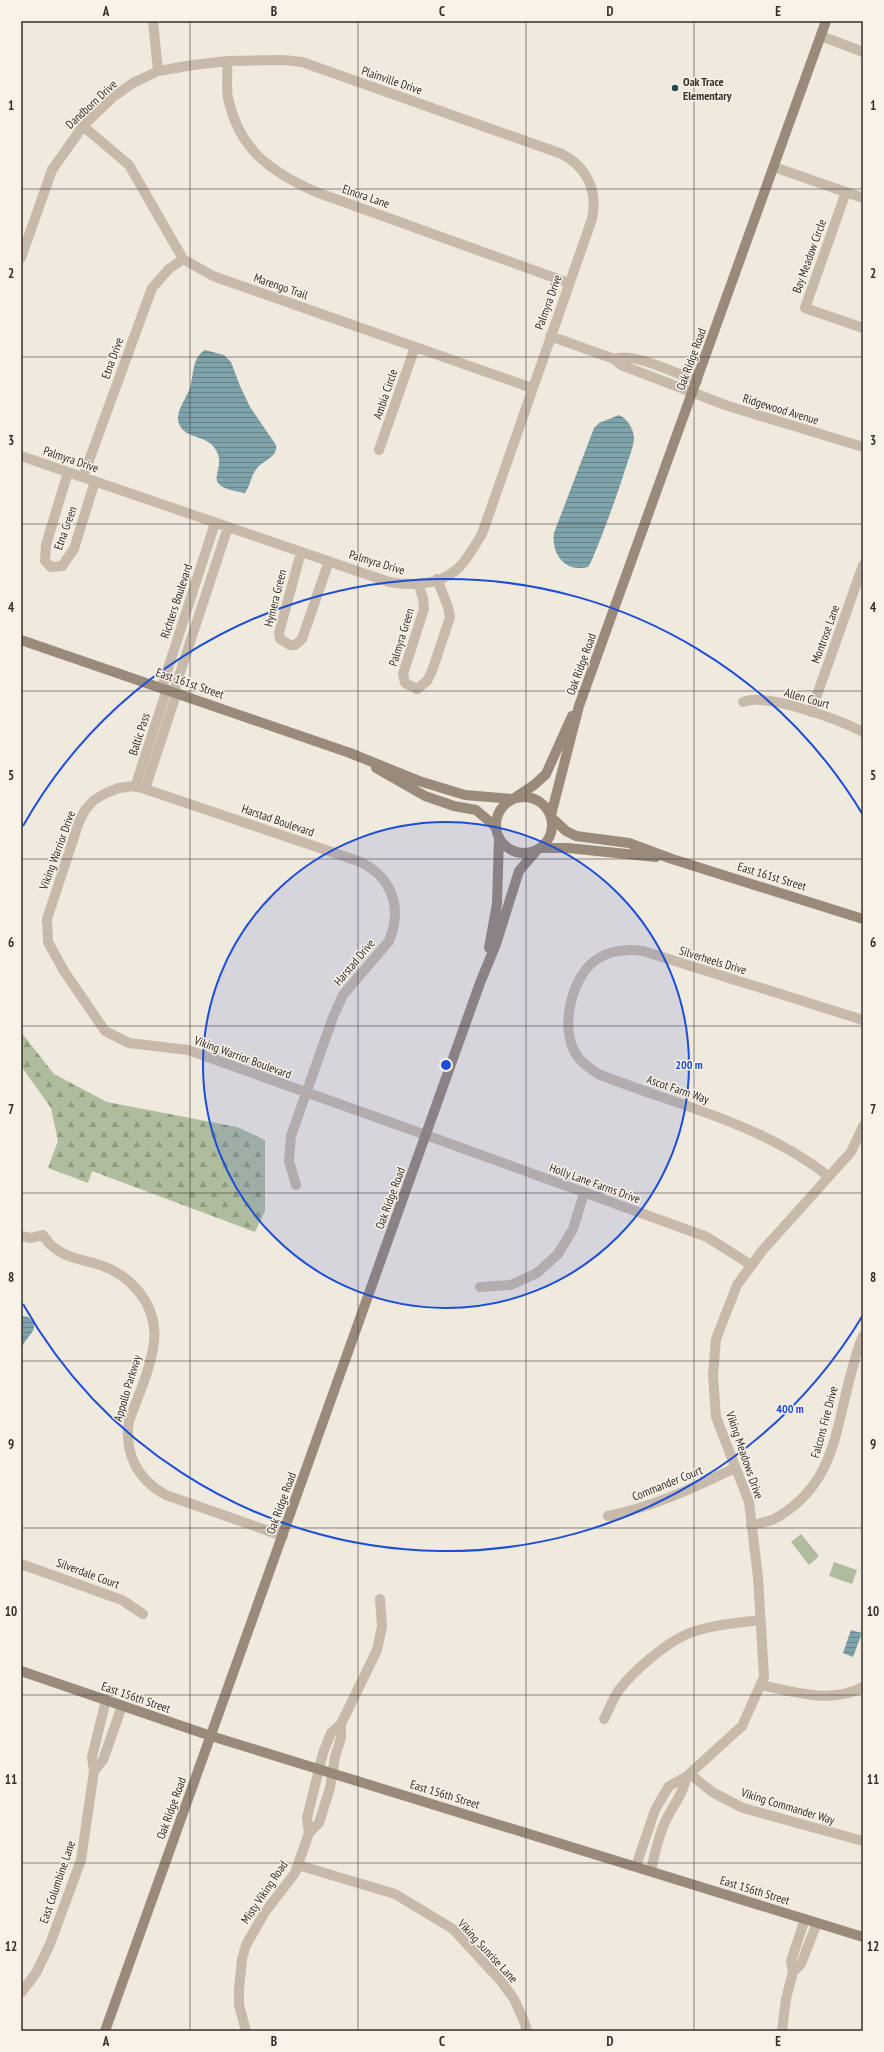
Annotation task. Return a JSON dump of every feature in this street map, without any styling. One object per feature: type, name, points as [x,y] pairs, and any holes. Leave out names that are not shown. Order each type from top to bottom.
[{"type":"street","points":[[153,21],[158,71]]},
{"type":"street","name":"Oak Ridge Road","points":[[551,816],[579,706],[826,21]]},
{"type":"street","points":[[821,36],[863,52]]},
{"type":"street","name":"Plainville Drive","points":[[158,71],[227,60],[284,60],[302,62],[562,154],[574,160],[584,170],[592,192]]},
{"type":"street","name":"Elnora Lane","points":[[227,60],[228,96],[234,117],[247,142],[260,158],[286,179],[316,192],[569,283]]},
{"type":"street","name":"Dandborn Drive","points":[[21,258],[52,170],[83,126],[113,97],[133,83],[158,71]]},
{"type":"street","name":"Marengo Trail","points":[[83,126],[129,165],[183,259],[212,276],[532,388]]},
{"type":"street","points":[[774,167],[863,198]]},
{"type":"street","name":"Palmyra Drive","points":[[21,456],[389,582],[419,585],[437,579],[463,563],[482,534],[592,219],[592,192]]},
{"type":"street","name":"Bay Meadow Circle","points":[[846,192],[805,308],[863,328]]},
{"type":"street","name":"Etna Drive","points":[[83,477],[152,288],[169,269],[183,259]]},
{"type":"street","points":[[550,336],[614,359],[621,365],[693,393]]},
{"type":"street","name":"Ambia Circle","points":[[379,450],[415,347]]},
{"type":"street","points":[[614,359],[620,356],[635,358],[697,381]]},
{"type":"street","name":"Ridgewood Avenue","points":[[693,393],[757,416],[863,447]]},
{"type":"street","name":"Etna Green","points":[[68,472],[46,545],[45,562],[51,567],[62,566],[74,549],[95,481]]},
{"type":"street","name":"Richters Boulevard","points":[[170,690],[215,523]]},
{"type":"street","points":[[170,690],[228,527]]},
{"type":"street","name":"Hymera Green","points":[[301,552],[278,633],[280,639],[290,645],[295,645],[302,639],[329,561]]},
{"type":"street","name":"Montrose Lane","points":[[811,712],[863,565]]},
{"type":"street","name":"Palmyra Green","points":[[419,585],[424,608],[403,674],[405,683],[417,689],[427,681],[432,671],[450,617],[448,607],[437,579]]},
{"type":"street","name":"East 161st Street","points":[[21,640],[350,752],[419,781],[465,795],[514,798]]},
{"type":"street","name":"Baltic Pass","points":[[140,788],[170,690]]},
{"type":"street","name":"Allen Court","points":[[742,702],[750,699],[761,699],[811,712],[863,732]]},
{"type":"street","name":"Oak Ridge Road","points":[[514,798],[534,785],[546,774],[571,717],[579,706]]},
{"type":"street","name":"East 161st Street","points":[[350,752],[424,796],[454,806],[476,810],[497,832]]},
{"type":"street","name":"Viking Warrior Drive","points":[[48,942],[47,919],[79,822],[86,810],[94,800],[106,793],[119,788],[140,788]]},
{"type":"street","name":"Harstad Boulevard","points":[[140,788],[371,866],[382,877],[391,891]]},
{"type":"street","points":[[524,796],[542,802],[551,816],[553,827],[550,836],[539,849],[520,852],[511,850],[504,844],[497,832],[497,818],[500,810],[514,798],[524,796]]},
{"type":"street","name":"East 161st Street","points":[[551,816],[566,831],[576,836],[629,843],[672,859],[863,919]]},
{"type":"street","name":"Oak Ridge Road","points":[[480,983],[497,904],[497,832]]},
{"type":"street","name":"East 161st Street","points":[[539,849],[568,848],[672,859]]},
{"type":"street","name":"Oak Ridge Road","points":[[105,2031],[480,983],[496,944],[519,871],[539,849]]},
{"type":"street","name":"Harstad Drive","points":[[296,1185],[289,1161],[291,1136],[333,1017],[343,995],[389,941],[394,930],[395,904],[391,891]]},
{"type":"street","name":"Viking Warrior Boulevard","points":[[48,942],[64,971],[105,1031],[129,1043],[188,1050],[426,1135]]},
{"type":"street","name":"Silverheels Drive","points":[[574,995],[582,977],[598,958],[630,949],[643,951],[863,1020]]},
{"type":"street","name":"Ascot Farm Way","points":[[574,995],[568,1017],[567,1033],[573,1049],[584,1064],[598,1074],[754,1131],[801,1156],[828,1176]]},
{"type":"street","name":"Viking Meadows Drive","points":[[636,1866],[655,1810],[669,1786],[688,1776],[742,1726],[764,1677],[749,1502],[734,1468],[716,1417],[713,1375],[716,1340],[737,1285],[752,1265],[828,1176],[851,1152],[863,1126]]},
{"type":"street","name":"Holly Lane Farms Drive","points":[[426,1135],[707,1238],[752,1265]]},
{"type":"street","points":[[480,1287],[511,1285],[537,1273],[558,1254],[573,1229],[584,1193]]},
{"type":"street","name":"Appollo Parkway","points":[[21,1236],[31,1238],[43,1235],[52,1248],[66,1255],[110,1269],[127,1278],[140,1292],[149,1310],[154,1332],[152,1351],[129,1420],[127,1434],[130,1454],[141,1475],[151,1486],[166,1495],[282,1536]]},
{"type":"street","name":"Falcons Fire Drive","points":[[751,1525],[777,1518],[805,1496],[819,1479],[828,1461],[835,1440],[848,1386],[863,1336]]},
{"type":"street","name":"Commander Court","points":[[608,1516],[647,1507],[682,1493],[734,1468]]},
{"type":"street","name":"Silverdale Court","points":[[21,1564],[122,1600],[143,1614]]},
{"type":"street","points":[[309,1833],[319,1823],[330,1788],[332,1773],[341,1738],[341,1724],[377,1650],[382,1626],[380,1599]]},
{"type":"street","points":[[604,1719],[619,1690],[627,1681],[650,1660],[679,1639],[704,1630],[760,1620]]},
{"type":"street","name":"East 156th Street","points":[[21,1671],[211,1736],[863,1937]]},
{"type":"street","points":[[761,1685],[803,1694],[837,1695],[855,1691],[863,1687]]},
{"type":"street","name":"East Columbine Lane","points":[[21,1993],[36,1973],[47,1949],[81,1860],[94,1770],[92,1757],[106,1700]]},
{"type":"street","name":"East Columbine Lane","points":[[94,1770],[103,1760],[122,1706]]},
{"type":"street","name":"Misty Viking Road","points":[[246,2031],[240,2005],[239,1989],[242,1959],[246,1945],[265,1912],[295,1874],[309,1833],[307,1818],[318,1769],[331,1733],[341,1724]]},
{"type":"street","points":[[651,1871],[658,1840],[665,1820],[684,1789],[688,1776]]},
{"type":"street","name":"Viking Commander Way","points":[[688,1776],[712,1792],[743,1808],[863,1841]]},
{"type":"street","name":"Viking Sunrise Lane","points":[[298,1865],[395,1894],[453,1929],[501,1981],[514,1999],[527,2031]]},
{"type":"street","points":[[782,2031],[786,1999],[793,1972],[791,1961],[804,1919]]},
{"type":"street","points":[[793,1972],[801,1964],[817,1923]]},
{"type":"green space","points":[[21,1032],[54,1074],[107,1102],[237,1127],[265,1140],[265,1211],[255,1232],[92,1171],[88,1183],[48,1168],[58,1141],[51,1108],[21,1066]]},
{"type":"green space","points":[[801,1534],[819,1556],[809,1565],[791,1542]]},
{"type":"green space","points":[[834,1562],[857,1570],[852,1584],[829,1576]]},
{"type":"water","points":[[205,350],[224,355],[231,362],[250,407],[276,445],[273,455],[261,464],[252,476],[249,487],[245,493],[230,490],[221,486],[217,482],[219,458],[216,450],[205,440],[187,433],[179,425],[178,414],[190,388],[194,367],[198,357]]},
{"type":"water","points":[[619,415],[627,421],[632,430],[634,437],[631,452],[610,515],[591,562],[588,567],[573,567],[566,564],[557,555],[554,533],[594,428],[599,423]]},
{"type":"water","points":[[21,1316],[28,1317],[35,1323],[33,1331],[21,1347]]},
{"type":"water","points":[[851,1630],[862,1633],[853,1657],[843,1653]]},
{"type":"place","name":"Oak Trace Elementary","points":[[675,88]]}]
